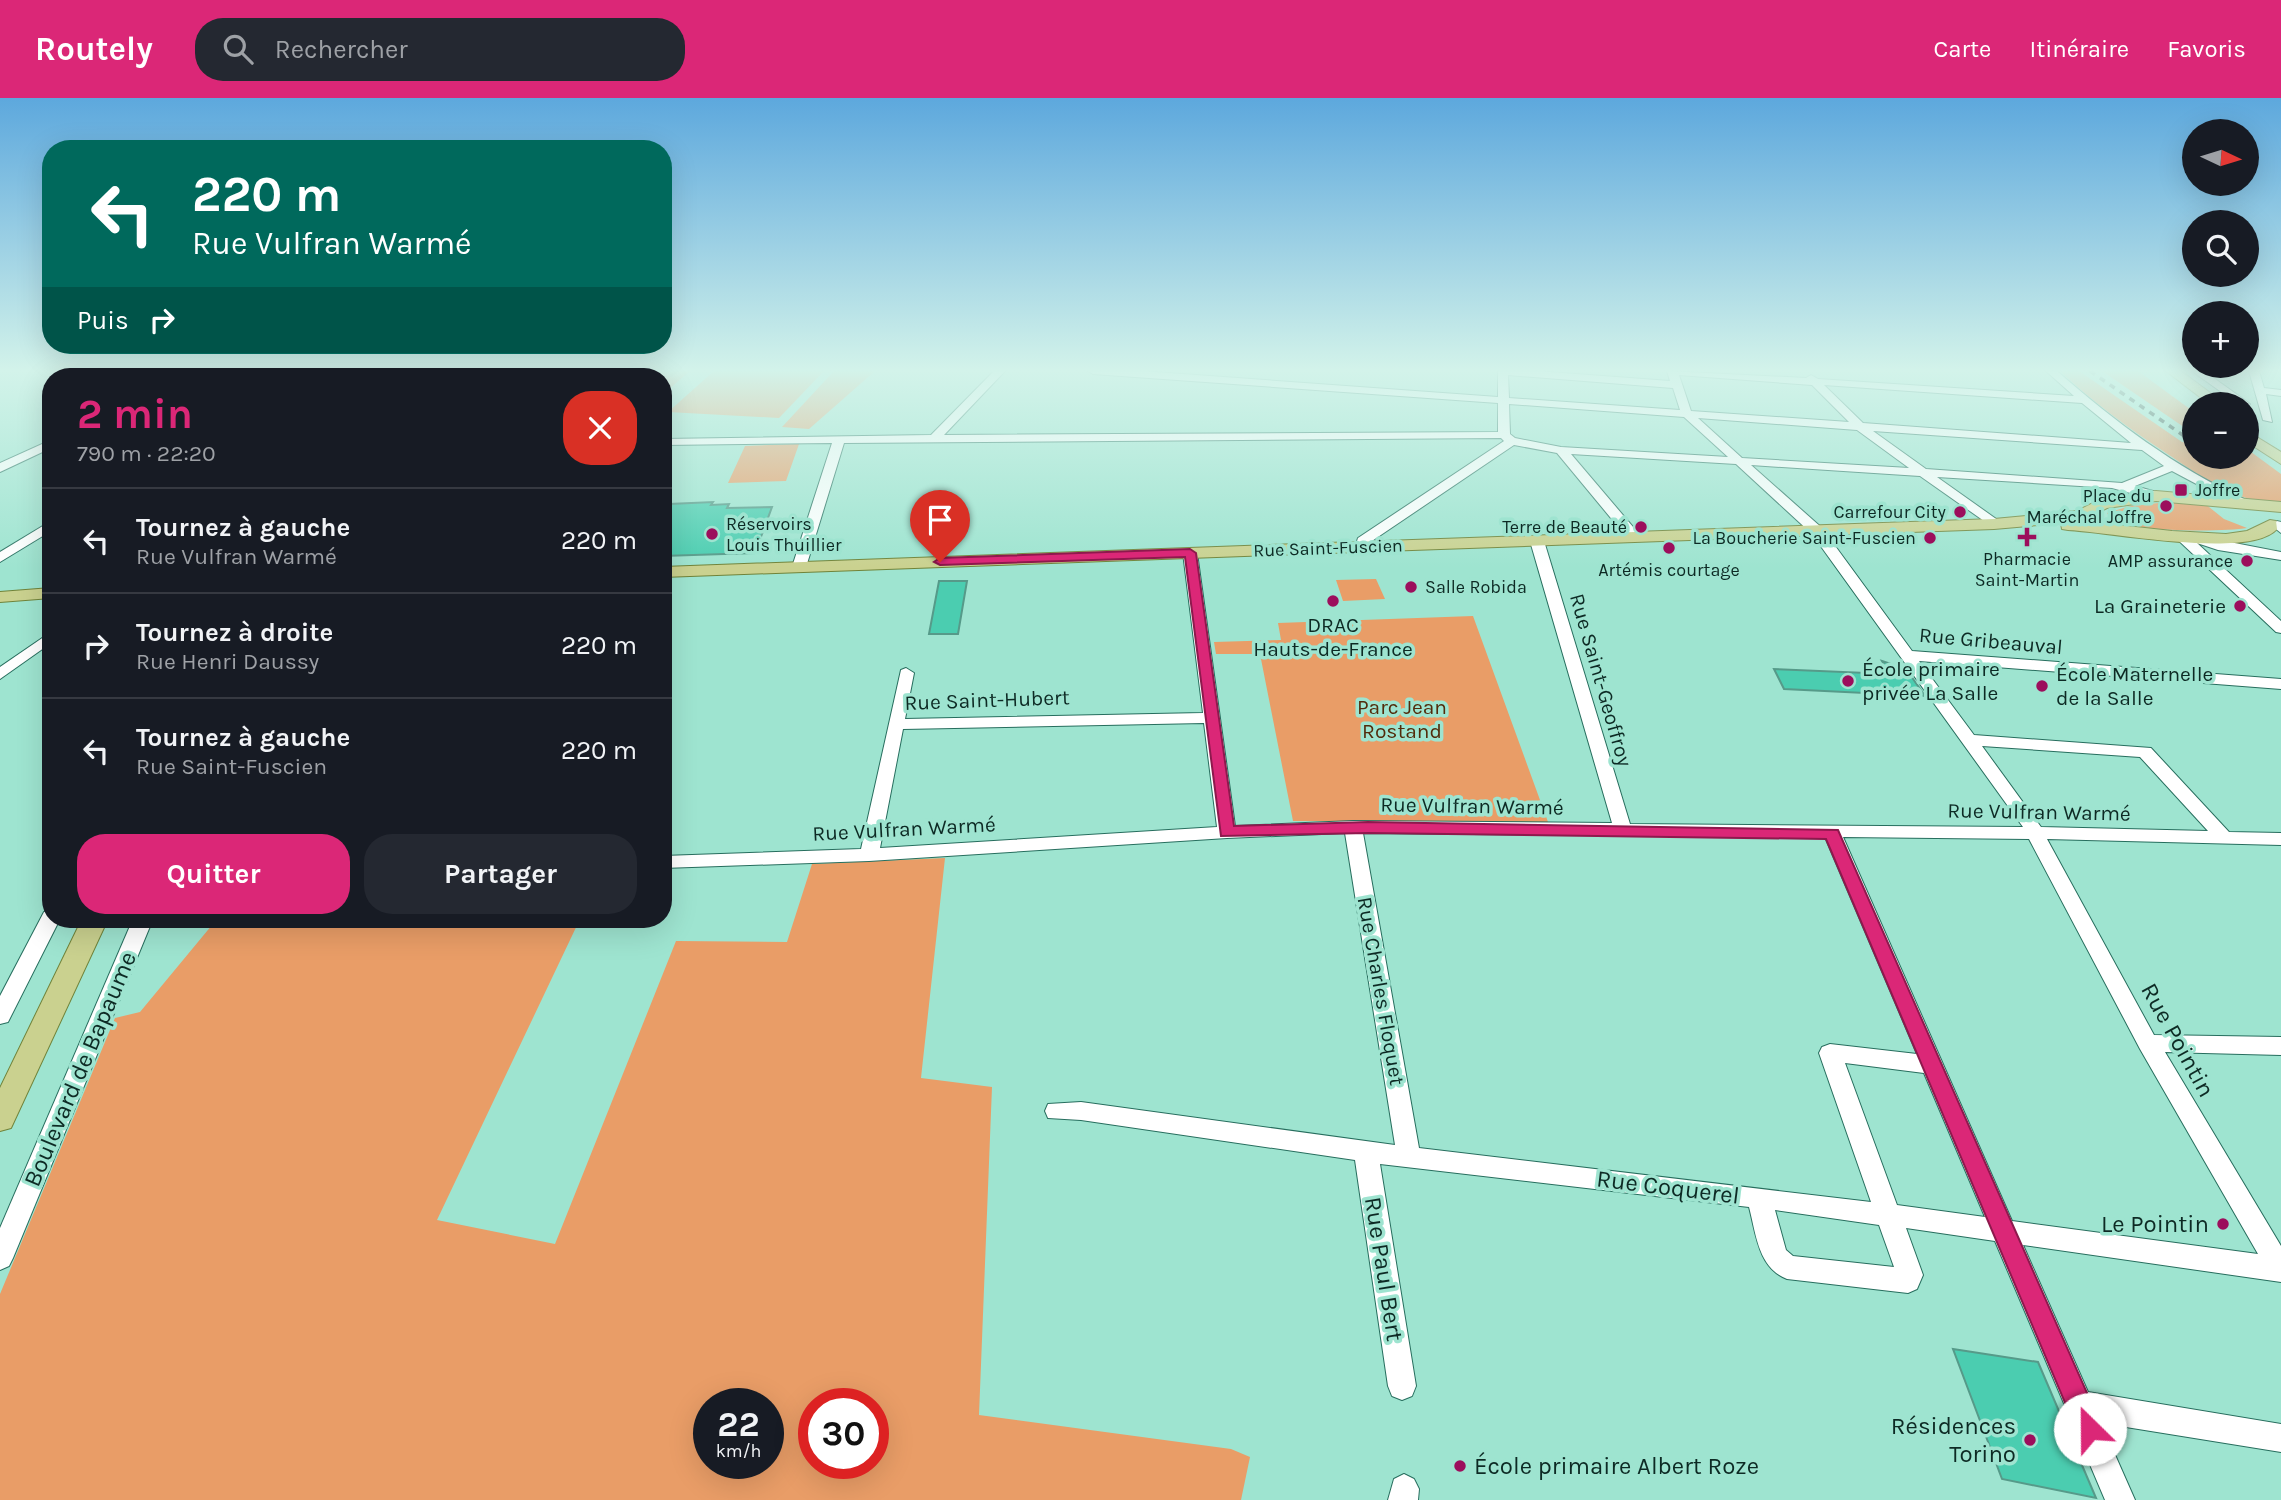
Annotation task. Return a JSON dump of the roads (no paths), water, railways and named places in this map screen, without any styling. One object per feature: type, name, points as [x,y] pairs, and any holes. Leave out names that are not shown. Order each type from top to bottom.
[{"type":"main road","points":[[2265,436],[2281,448]]},
{"type":"main road","points":[[2259,443],[2281,459]]},
{"type":"main road","points":[[2081,518],[2103,504],[2161,496],[2281,507]]},
{"type":"main road","points":[[2235,502],[2223,506],[2233,516],[2278,524]]},
{"type":"main road","points":[[2258,505],[2278,524]]},
{"type":"main road","points":[[2081,518],[2110,526],[2189,538],[2256,534],[2278,524]]},
{"type":"main road","name":"Rue Saint-Fuscien","points":[[672,572],[1817,531],[2081,518]]},
{"type":"main road","points":[[0,597],[42,594]]},
{"type":"main road","name":"Boulevard de Bapaume","points":[[0,1119],[91,928]]},
{"type":"street","name":"Rue Pointin","points":[[1712,436],[1817,531],[2036,833],[2148,1043],[2281,1270]]},
{"type":"street","points":[[1873,436],[1994,524]]},
{"type":"street","points":[[2001,436],[2144,447]]},
{"type":"street","points":[[2130,436],[2235,502]]},
{"type":"street","points":[[672,442],[935,438],[1507,438],[1561,450],[2125,486],[2161,496]]},
{"type":"street","points":[[1362,547],[1363,541],[1504,448],[1507,438]]},
{"type":"street","points":[[799,567],[839,440]]},
{"type":"street","points":[[0,468],[42,447]]},
{"type":"street","points":[[1561,450],[1634,537]]},
{"type":"street","points":[[2125,486],[2174,466]]},
{"type":"street","points":[[2148,476],[2147,480],[2161,496]]},
{"type":"street","points":[[0,558],[42,531]]},
{"type":"street","points":[[2189,538],[2281,556]]},
{"type":"street","points":[[2189,538],[2281,629]]},
{"type":"street","name":"Rue Saint-Geoffroy","points":[[1537,541],[1623,831]]},
{"type":"street","points":[[1190,553],[1227,832]]},
{"type":"street","points":[[0,674],[42,643]]},
{"type":"street","name":"Rue Gribeauval","points":[[1906,655],[2281,684]]},
{"type":"street","points":[[896,724],[906,673]]},
{"type":"street","name":"Rue Saint-Hubert","points":[[869,855],[896,724],[1212,718]]},
{"type":"street","points":[[1969,740],[2145,752],[2224,838]]},
{"type":"street","name":"Rue Vulfran Warmé","points":[[672,862],[869,855],[1227,832],[1353,827],[2036,833],[2281,839]]},
{"type":"street","name":"Rue Charles Floquet","points":[[1353,827],[1409,1156]]},
{"type":"street","points":[[1832,833],[2120,1500]]},
{"type":"street","points":[[0,1016],[45,928]]},
{"type":"street","name":"Boulevard de Bapaume","points":[[0,1258],[139,928]]},
{"type":"street","points":[[2148,1043],[2281,1046]]},
{"type":"street","points":[[1759,1198],[1775,1256],[1787,1267],[1908,1281],[1910,1275],[1830,1053],[1933,1065]]},
{"type":"street","name":"Rue Coquerel","points":[[1056,1111],[1081,1111],[1366,1152],[1759,1198],[2281,1270]]},
{"type":"street","name":"Rue Paul Bert","points":[[1366,1152],[1402,1386]]},
{"type":"street","points":[[2079,1405],[2281,1438]]},
{"type":"place","name":"Joffre","points":[[2181,490]]},
{"type":"place","name":"Place du Maréchal Joffre","points":[[2166,506]]},
{"type":"place","name":"Carrefour City","points":[[1960,512]]},
{"type":"place","name":"Terre de Beauté","points":[[1641,527]]},
{"type":"place","name":"Réservoirs Louis Thuillier","points":[[712,534]]},
{"type":"place","name":"Pharmacie Saint-Martin","points":[[2027,537]]},
{"type":"place","name":"La Boucherie Saint-Fuscien","points":[[1930,538]]},
{"type":"place","name":"Artémis courtage","points":[[1669,548]]},
{"type":"place","name":"AMP assurance","points":[[2247,561]]},
{"type":"place","name":"Salle Robida","points":[[1411,587]]},
{"type":"place","name":"DRAC Hauts-de-France","points":[[1333,601]]},
{"type":"place","name":"La Graineterie","points":[[2240,606]]},
{"type":"place","name":"École primaire privée La Salle","points":[[1848,681]]},
{"type":"place","name":"École Maternelle de la Salle","points":[[2042,686]]},
{"type":"place","name":"Le Pointin","points":[[2223,1224]]},
{"type":"place","name":"Résidences Torino","points":[[2030,1440]]},
{"type":"place","name":"École primaire Albert Roze","points":[[1460,1466]]},
{"type":"park label","name":"Parc Jean Rostand","points":[[1402,719]]}]
